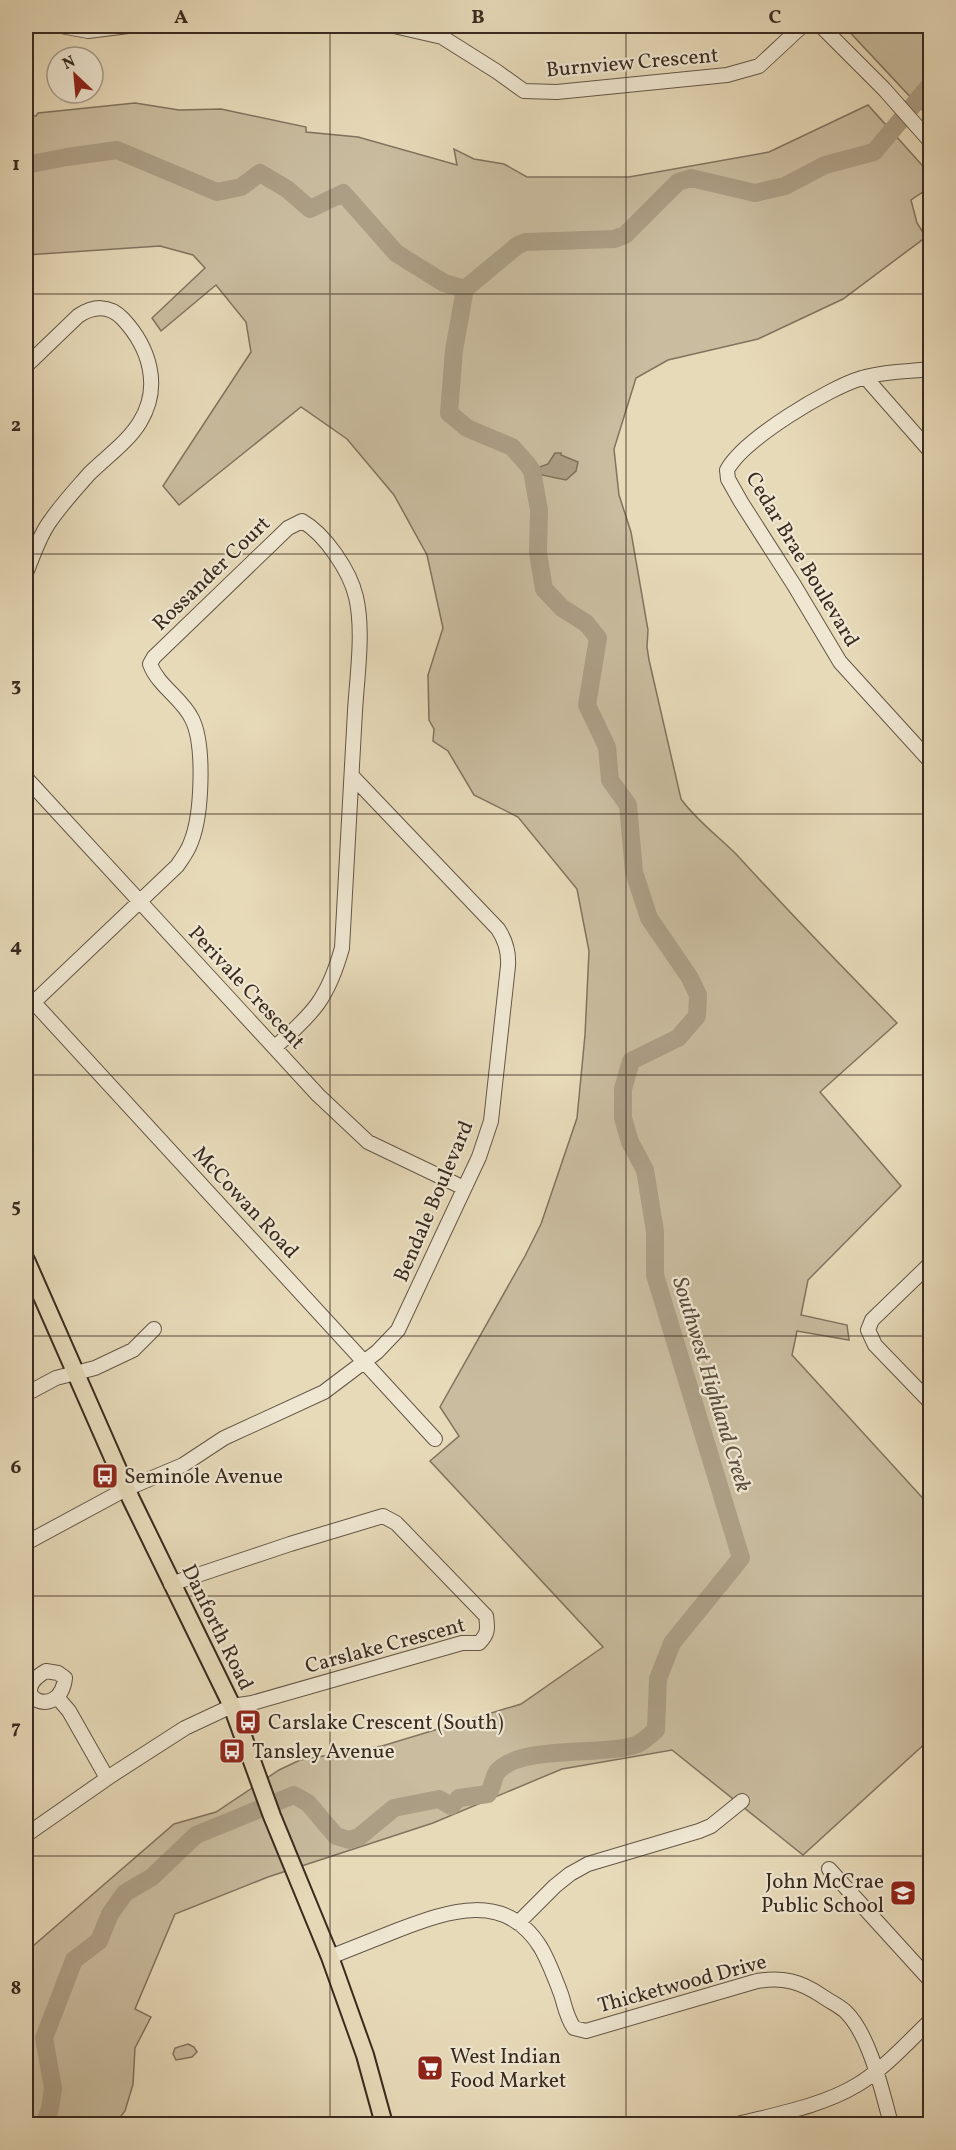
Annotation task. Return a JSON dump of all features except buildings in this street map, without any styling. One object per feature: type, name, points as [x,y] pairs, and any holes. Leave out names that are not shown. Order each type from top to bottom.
[{"type":"main road","name":"Danforth Road","points":[[26,1260],[126,1489],[232,1707],[272,1816],[330,1957],[365,2055],[384,2124]]},
{"type":"street","points":[[60,26],[88,31],[128,26]]},
{"type":"street","name":"Burnview Crescent","points":[[394,26],[445,31],[524,92],[557,92],[727,75],[759,66],[802,26]]},
{"type":"street","points":[[821,26],[928,137]]},
{"type":"street","points":[[26,366],[78,316],[87,310],[97,308],[110,309],[121,316],[138,337],[152,372],[151,391],[140,423],[89,475],[49,522],[26,573]]},
{"type":"street","name":"Cedar Brae Boulevard","points":[[930,369],[865,377],[847,383],[767,430],[745,447],[727,470],[728,479],[840,662],[930,761]]},
{"type":"street","points":[[865,377],[930,451]]},
{"type":"street","name":"Rossander Court","points":[[30,998],[140,902],[177,866],[192,842],[198,814],[200,776],[197,730],[183,704],[153,673],[150,664],[154,657],[288,528],[302,521],[311,526],[331,549],[346,571],[356,597],[359,623],[352,776],[342,948],[335,974],[312,1014],[275,1047]]},
{"type":"street","name":"Bendale Boulevard","points":[[352,776],[498,928],[507,949],[508,966],[491,1121],[479,1157],[398,1330],[364,1362]]},
{"type":"street","name":"Perivale Crescent","points":[[26,778],[318,1095],[368,1142],[464,1188]]},
{"type":"street","name":"McCowan Road","points":[[30,998],[435,1439]]},
{"type":"street","points":[[930,1264],[872,1320],[868,1330],[875,1345],[930,1402]]},
{"type":"street","points":[[26,1394],[56,1378],[95,1368],[133,1350],[154,1329]]},
{"type":"street","points":[[26,1543],[126,1489],[183,1465],[224,1438],[324,1392],[364,1362]]},
{"type":"street","name":"Carslake Crescent","points":[[171,1584],[383,1516],[396,1523],[486,1616],[489,1628],[486,1636],[478,1643],[462,1643],[232,1707]]},
{"type":"street","points":[[57,1697],[69,1711],[107,1778]]},
{"type":"street","points":[[26,1835],[107,1778],[185,1728],[232,1707]]},
{"type":"street","points":[[518,1923],[555,1886],[588,1864],[699,1831],[724,1817],[742,1801]]},
{"type":"street","points":[[829,1869],[930,1980]]},
{"type":"street","name":"Thicketwood Drive","points":[[330,1957],[436,1915],[457,1911],[493,1911],[518,1923],[540,1947],[561,1996],[567,2017],[574,2028],[586,2031],[757,1981],[777,1978],[790,1980],[811,1988],[844,2011],[853,2022],[872,2055],[891,2124]]},
{"type":"street","points":[[738,2124],[833,2097],[856,2086],[876,2073],[930,2021]]},
{"type":"shaded area","points":[[844,26],[930,26],[930,118]]},
{"type":"shaded area","points":[[135,103],[179,110],[221,109],[306,127],[306,132],[358,137],[457,165],[454,149],[474,159],[504,164],[527,177],[629,177],[769,152],[868,105],[930,174],[930,187],[911,200],[917,223],[926,237],[843,299],[758,339],[668,360],[636,378],[614,449],[619,495],[631,532],[648,630],[649,660],[681,799],[897,1023],[820,1092],[901,1186],[808,1280],[801,1315],[847,1325],[849,1340],[797,1331],[792,1355],[930,1506],[930,1739],[803,1855],[672,1750],[562,1769],[433,1823],[268,1877],[175,1914],[135,2009],[151,2017],[135,2048],[133,2084],[125,2111],[115,2124],[26,2124],[26,1952],[174,1824],[216,1812],[279,1770],[300,1760],[382,1746],[521,1704],[603,1647],[430,1461],[459,1436],[440,1407],[541,1224],[577,1118],[585,1035],[589,951],[577,889],[518,817],[474,795],[448,751],[433,741],[434,729],[429,720],[428,675],[443,628],[427,555],[394,495],[347,439],[301,407],[179,505],[163,486],[251,352],[246,322],[216,285],[161,331],[152,318],[205,268],[193,255],[160,246],[26,255],[26,116]]},
{"type":"shaded area","points":[[555,453],[561,453],[578,462],[576,471],[566,480],[537,474],[537,468],[548,464]]},
{"type":"shaded area","points":[[188,2044],[197,2052],[192,2057],[176,2060],[173,2054],[175,2048]]},
{"type":"waterway","points":[[465,289],[518,245],[526,242],[614,239],[625,235],[678,182],[691,178],[755,193],[785,186],[825,165],[874,152],[930,85]]},
{"type":"waterway","points":[[26,165],[117,150],[217,192],[241,187],[260,173],[287,189],[310,209],[343,193],[396,253],[444,283],[465,289]]},
{"type":"waterway","name":"Southwest Highland Creek","points":[[44,2124],[50,2109],[53,2088],[44,2038],[74,1960],[99,1941],[110,1914],[125,1893],[152,1877],[196,1835],[294,1795],[308,1803],[336,1836],[349,1840],[359,1837],[394,1808],[439,1799],[451,1806],[459,1798],[488,1794],[497,1772],[508,1763],[543,1754],[605,1750],[638,1744],[656,1730],[658,1679],[672,1643],[741,1558],[655,1275],[655,1231],[645,1170],[630,1142],[623,1118],[623,1089],[631,1061],[678,1038],[697,1016],[698,995],[690,978],[649,918],[634,872],[628,805],[610,780],[607,747],[587,705],[598,638],[586,623],[562,608],[544,589],[538,553],[539,510],[532,471],[512,447],[467,428],[449,413],[454,350],[465,289]]},
{"type":"place","name":"Seminole Avenue","points":[[105,1476]]},
{"type":"place","name":"Carslake Crescent (South)","points":[[248,1722]]},
{"type":"place","name":"Tansley Avenue","points":[[232,1751]]},
{"type":"place","name":"John McCrae Public School","points":[[903,1893]]},
{"type":"place","name":"West Indian Food Market","points":[[430,2068]]}]
